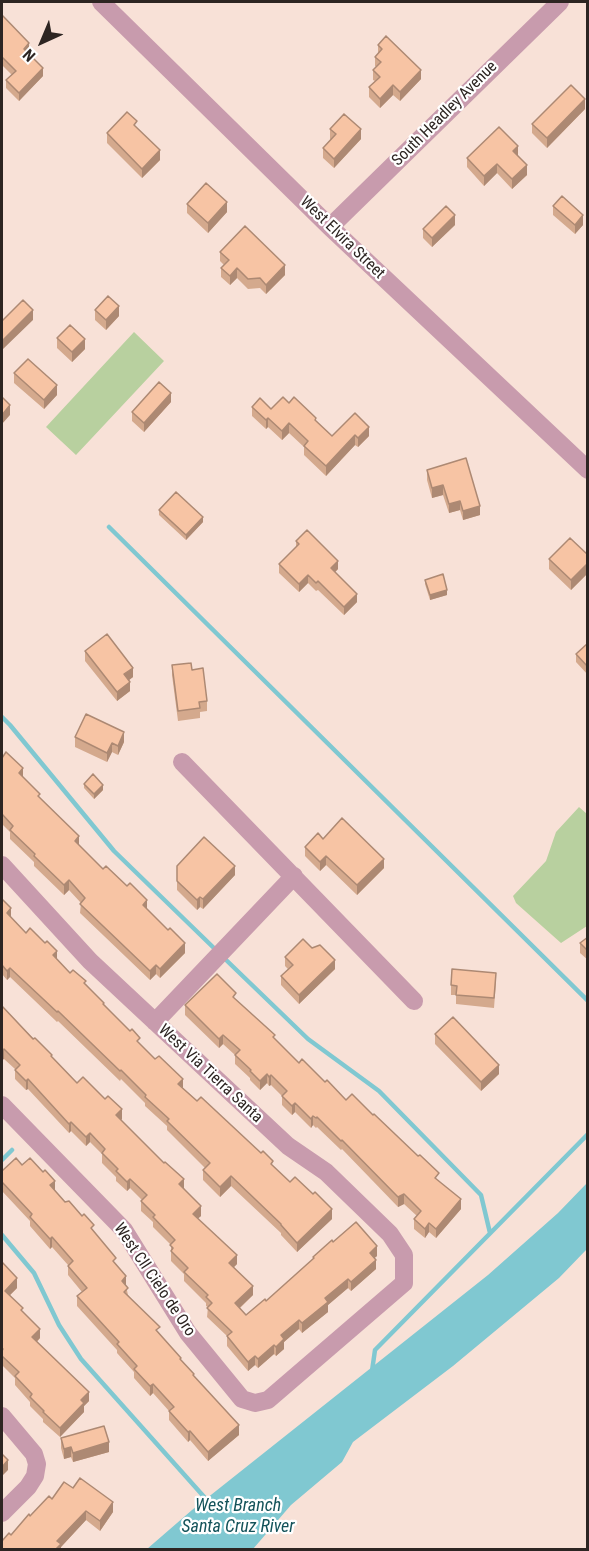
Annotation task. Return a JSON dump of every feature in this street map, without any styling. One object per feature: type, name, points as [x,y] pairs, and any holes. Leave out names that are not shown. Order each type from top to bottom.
[{"type":"street","name":"West Elvira Street","points":[[101,2],[330,227],[588,470]]},
{"type":"street","name":"South Headley Avenue","points":[[330,227],[560,2]]},
{"type":"street","points":[[182,762],[414,1001]]},
{"type":"street","name":"West Via Tierra Santa","points":[[2,865],[90,961],[288,1146],[326,1172],[390,1234],[404,1255],[404,1283],[268,1400],[255,1403]]},
{"type":"street","points":[[155,1022],[294,876]]},
{"type":"street","name":"West Cll Cielo de Oro","points":[[2,1105],[124,1230],[188,1333],[242,1399],[255,1403]]},
{"type":"street","points":[[2,1416],[34,1454],[37,1464],[35,1476],[28,1487],[2,1513]]},
{"type":"green space","points":[[134,332],[164,361],[76,455],[46,427]]},
{"type":"green space","points":[[579,807],[587,814],[587,926],[561,943],[516,903],[513,896],[546,861],[556,832]]},
{"type":"water","name":"West Branch Santa Cruz River","points":[[587,1183],[587,1249],[559,1278],[453,1366],[353,1442],[342,1462],[291,1505],[253,1549],[147,1549],[192,1510],[488,1275],[558,1213]]},
{"type":"building","points":[[2,15],[29,43],[24,49],[43,68],[19,93],[6,80],[16,71],[2,57]]},
{"type":"building","points":[[386,36],[421,70],[400,92],[393,85],[380,99],[369,87],[380,77],[373,70],[381,62],[375,57],[382,49],[378,45]]},
{"type":"building","points":[[571,85],[585,99],[547,138],[532,124]]},
{"type":"building","points":[[127,112],[137,121],[134,125],[160,150],[142,169],[107,133]]},
{"type":"building","points":[[344,114],[361,129],[334,159],[323,148],[336,134],[330,129]]},
{"type":"building","points":[[499,127],[518,146],[513,151],[527,165],[512,179],[497,164],[484,176],[467,158]]},
{"type":"building","points":[[206,183],[227,202],[208,223],[187,204]]},
{"type":"building","points":[[562,196],[583,215],[575,225],[553,206]]},
{"type":"building","points":[[446,206],[455,215],[432,238],[423,229]]},
{"type":"building","points":[[245,226],[285,265],[266,285],[260,278],[248,279],[237,268],[230,276],[221,268],[229,260],[220,252]]},
{"type":"building","points":[[108,296],[119,306],[106,320],[95,310]]},
{"type":"building","points":[[23,300],[33,310],[2,341],[2,321]]},
{"type":"building","points":[[70,325],[85,339],[72,352],[57,338]]},
{"type":"building","points":[[28,359],[57,385],[44,400],[14,373]]},
{"type":"building","points":[[159,382],[171,393],[144,423],[132,412]]},
{"type":"building","points":[[2,397],[10,405],[2,415]]},
{"type":"building","points":[[283,397],[289,403],[294,397],[332,436],[355,413],[369,427],[358,438],[355,435],[326,466],[304,446],[308,441],[289,423],[282,431],[252,407],[260,398],[271,409]]},
{"type":"building","points":[[466,458],[480,506],[463,511],[460,501],[449,504],[443,485],[432,488],[427,470]]},
{"type":"building","points":[[176,492],[203,517],[186,535],[159,510]]},
{"type":"building","points":[[307,530],[338,561],[331,568],[357,594],[344,607],[318,581],[316,583],[308,575],[299,584],[279,564],[299,544],[296,541]]},
{"type":"building","points":[[570,538],[588,555],[588,563],[571,580],[549,559]]},
{"type":"building","points":[[443,574],[447,590],[430,595],[425,580]]},
{"type":"building","points":[[107,634],[133,668],[124,674],[130,682],[117,692],[85,651]]},
{"type":"building","points":[[588,643],[588,667],[576,654]]},
{"type":"building","points":[[191,663],[192,670],[203,668],[207,701],[199,702],[200,708],[178,711],[172,665]]},
{"type":"building","points":[[86,714],[124,732],[118,746],[112,743],[107,753],[75,737]]},
{"type":"building","points":[[6,752],[23,768],[19,773],[40,794],[38,796],[79,836],[75,841],[103,869],[106,866],[127,886],[130,883],[147,900],[143,905],[185,943],[160,969],[156,965],[150,971],[80,904],[85,898],[69,880],[64,885],[10,830],[13,826],[2,814],[2,758]]},
{"type":"building","points":[[93,774],[103,785],[94,794],[84,784]]},
{"type":"building","points":[[342,818],[384,859],[357,885],[326,856],[320,862],[305,847],[318,833],[323,839]]},
{"type":"building","points":[[204,837],[235,866],[203,899],[200,897],[197,900],[177,881],[177,866]]},
{"type":"building","points":[[2,899],[11,908],[7,913],[26,933],[30,928],[45,943],[47,941],[57,951],[53,955],[70,973],[73,970],[86,981],[84,983],[103,1004],[140,1038],[137,1041],[155,1059],[159,1056],[183,1079],[178,1084],[197,1101],[201,1097],[261,1153],[263,1151],[273,1161],[271,1164],[290,1182],[295,1177],[332,1209],[297,1243],[281,1224],[231,1176],[220,1187],[203,1170],[210,1163],[167,1121],[169,1119],[145,1097],[146,1095],[10,968],[7,971],[2,965]]},
{"type":"building","points":[[588,937],[588,951],[580,943]]},
{"type":"building","points":[[303,939],[312,948],[320,945],[335,960],[299,995],[281,976],[293,965],[285,957]]},
{"type":"building","points":[[452,969],[496,973],[494,998],[456,995],[457,986],[451,985]]},
{"type":"building","points":[[217,974],[236,993],[233,997],[275,1035],[273,1037],[299,1063],[302,1059],[346,1100],[352,1094],[439,1173],[435,1178],[461,1199],[436,1229],[429,1223],[425,1229],[414,1219],[421,1211],[404,1194],[398,1197],[317,1117],[313,1116],[311,1119],[295,1103],[292,1106],[282,1096],[287,1091],[271,1075],[269,1077],[267,1074],[260,1081],[235,1055],[240,1050],[223,1035],[219,1039],[185,1005]]},
{"type":"building","points":[[2,1006],[77,1083],[83,1077],[105,1099],[108,1096],[122,1109],[116,1115],[164,1163],[184,1179],[179,1184],[201,1206],[193,1214],[237,1255],[229,1263],[253,1286],[235,1303],[246,1315],[265,1299],[266,1301],[332,1240],[333,1242],[356,1222],[377,1246],[370,1253],[376,1260],[351,1282],[348,1279],[325,1298],[328,1302],[302,1323],[299,1320],[281,1335],[284,1339],[276,1347],[274,1345],[258,1359],[255,1356],[248,1362],[227,1336],[232,1332],[207,1308],[212,1303],[206,1297],[208,1295],[184,1272],[188,1268],[171,1251],[173,1248],[170,1245],[175,1240],[141,1201],[147,1195],[130,1179],[127,1182],[116,1171],[118,1169],[102,1153],[105,1149],[90,1133],[86,1137],[71,1122],[69,1124],[28,1079],[26,1081],[15,1070],[20,1065],[4,1049],[2,1051]]},
{"type":"building","points":[[453,1017],[499,1065],[481,1082],[435,1034]]},
{"type":"building","points":[[16,1158],[22,1165],[30,1158],[43,1172],[45,1170],[55,1181],[50,1185],[65,1202],[69,1201],[82,1216],[84,1214],[94,1225],[91,1228],[116,1258],[113,1261],[126,1276],[122,1281],[128,1288],[124,1292],[160,1327],[156,1330],[239,1425],[208,1452],[169,1411],[174,1407],[153,1384],[150,1386],[134,1369],[137,1366],[117,1344],[119,1342],[77,1296],[87,1288],[68,1266],[73,1261],[30,1217],[32,1214],[2,1182],[2,1171]]},
{"type":"building","points":[[2,1262],[17,1278],[5,1291],[40,1329],[32,1337],[89,1392],[81,1400],[84,1403],[60,1428],[30,1397],[32,1394],[15,1376],[19,1372],[2,1356]]},
{"type":"building","points":[[104,1426],[109,1442],[73,1453],[71,1447],[64,1449],[61,1438]]},
{"type":"building","points":[[2,1454],[8,1460],[2,1467]]},
{"type":"building","points":[[80,1478],[113,1502],[100,1521],[86,1511],[57,1541],[61,1544],[55,1550],[2,1550],[2,1541],[9,1533],[11,1535],[29,1514],[30,1516],[49,1496],[52,1499],[64,1482],[73,1488]]},
{"type":"waterway","points":[[109,527],[588,1001]]},
{"type":"waterway","points":[[2,717],[114,851],[217,951]]},
{"type":"waterway","points":[[223,957],[308,1039],[379,1091],[481,1195],[490,1233]]},
{"type":"waterway","points":[[372,1371],[375,1350],[588,1134]]},
{"type":"waterway","points":[[2,1160],[12,1150]]},
{"type":"waterway","points":[[2,1235],[34,1273],[59,1325],[81,1359],[206,1499],[207,1503]]}]
